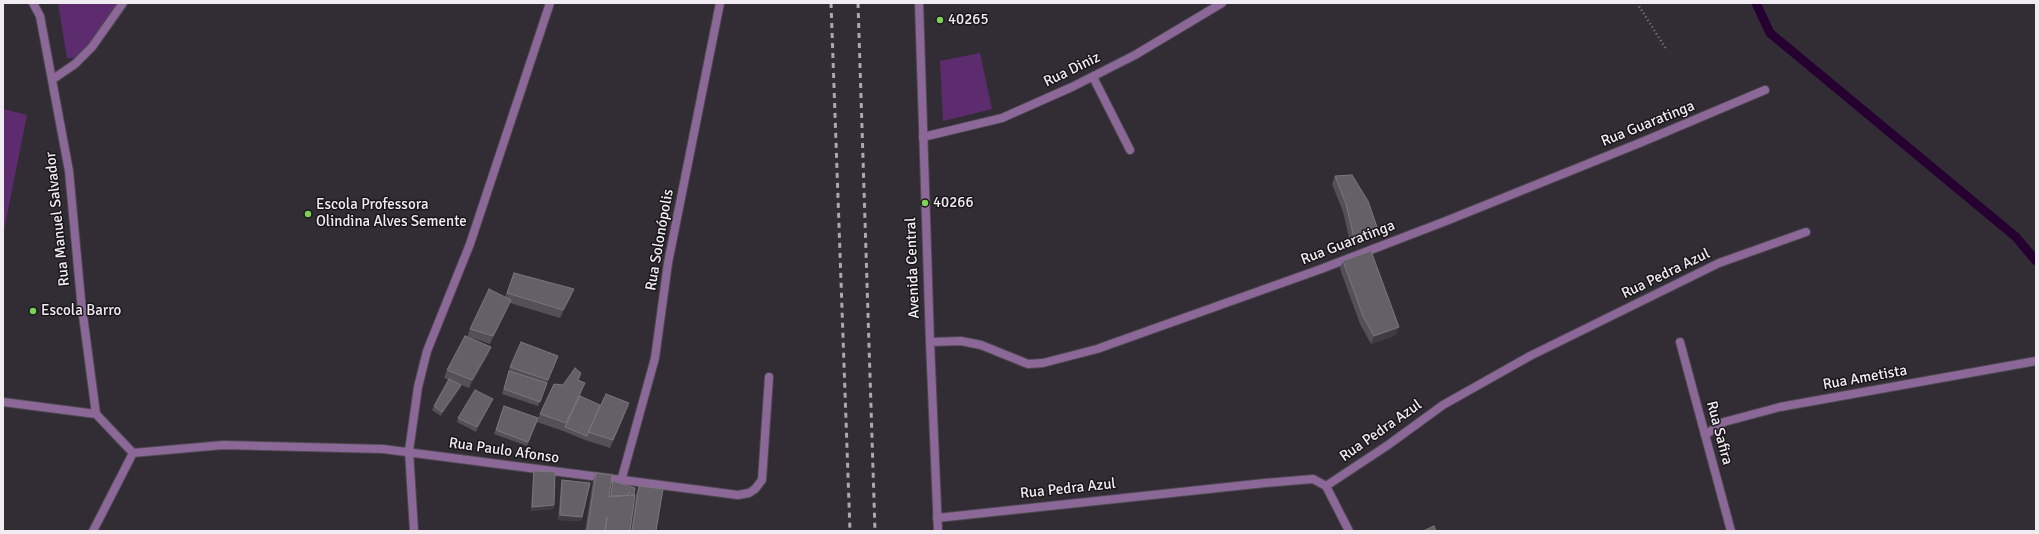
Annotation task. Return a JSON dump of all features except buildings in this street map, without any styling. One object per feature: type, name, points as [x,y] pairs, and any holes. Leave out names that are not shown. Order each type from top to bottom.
[{"type":"street","name":"Rua Manuel Salvador","points":[[34,3],[40,16],[69,171],[81,300],[96,414]]},
{"type":"street","points":[[53,79],[75,64],[92,47],[123,3]]},
{"type":"street","points":[[414,531],[409,451],[418,387],[427,351],[470,244],[550,3]]},
{"type":"street","name":"Rua Solonópolis","points":[[622,481],[630,444],[655,358],[668,264],[720,3]]},
{"type":"street","name":"Avenida Central","points":[[919,3],[938,531]]},
{"type":"street","name":"Rua Diniz","points":[[923,137],[1002,118],[1093,77],[1135,55],[1222,3]]},
{"type":"street","points":[[1093,77],[1130,150]]},
{"type":"street","name":"Rua Guaratinga","points":[[930,342],[961,341],[981,345],[1028,364],[1043,364],[1097,349],[1321,269],[1446,221],[1642,142],[1765,90]]},
{"type":"street","name":"Rua Pedra Azul","points":[[937,518],[1273,482],[1313,479],[1326,486],[1388,445],[1443,405],[1536,353],[1719,263],[1806,232]]},
{"type":"street","name":"Rua Safira","points":[[1680,342],[1731,531]]},
{"type":"street","name":"Rua Ametista","points":[[1705,435],[1724,422],[1780,407],[2036,361]]},
{"type":"street","name":"Rua Paulo Afonso","points":[[132,453],[223,445],[409,451],[622,481],[738,495],[749,493],[756,489],[762,480],[769,377]]},
{"type":"street","points":[[3,402],[96,414],[132,453],[93,531]]},
{"type":"street","points":[[1326,486],[1349,531]]},
{"type":"path","points":[[1637,3],[1666,49]]},
{"type":"shaded area","points":[[58,3],[119,3],[104,25],[77,58],[67,58]]},
{"type":"shaded area","points":[[980,53],[992,109],[943,121],[940,61]]},
{"type":"shaded area","points":[[3,109],[27,115],[3,235]]},
{"type":"waterway","points":[[1756,3],[1770,33],[2016,237],[2036,261]]},
{"type":"railway","points":[[831,3],[850,531]]},
{"type":"railway","points":[[858,3],[875,531]]},
{"type":"place","name":"40265","points":[[940,20]]},
{"type":"place","name":"40266","points":[[925,203]]},
{"type":"place","name":"Escola Professora Olindina Alves Semente","points":[[308,214]]},
{"type":"place","name":"Escola Barro","points":[[33,311]]}]
